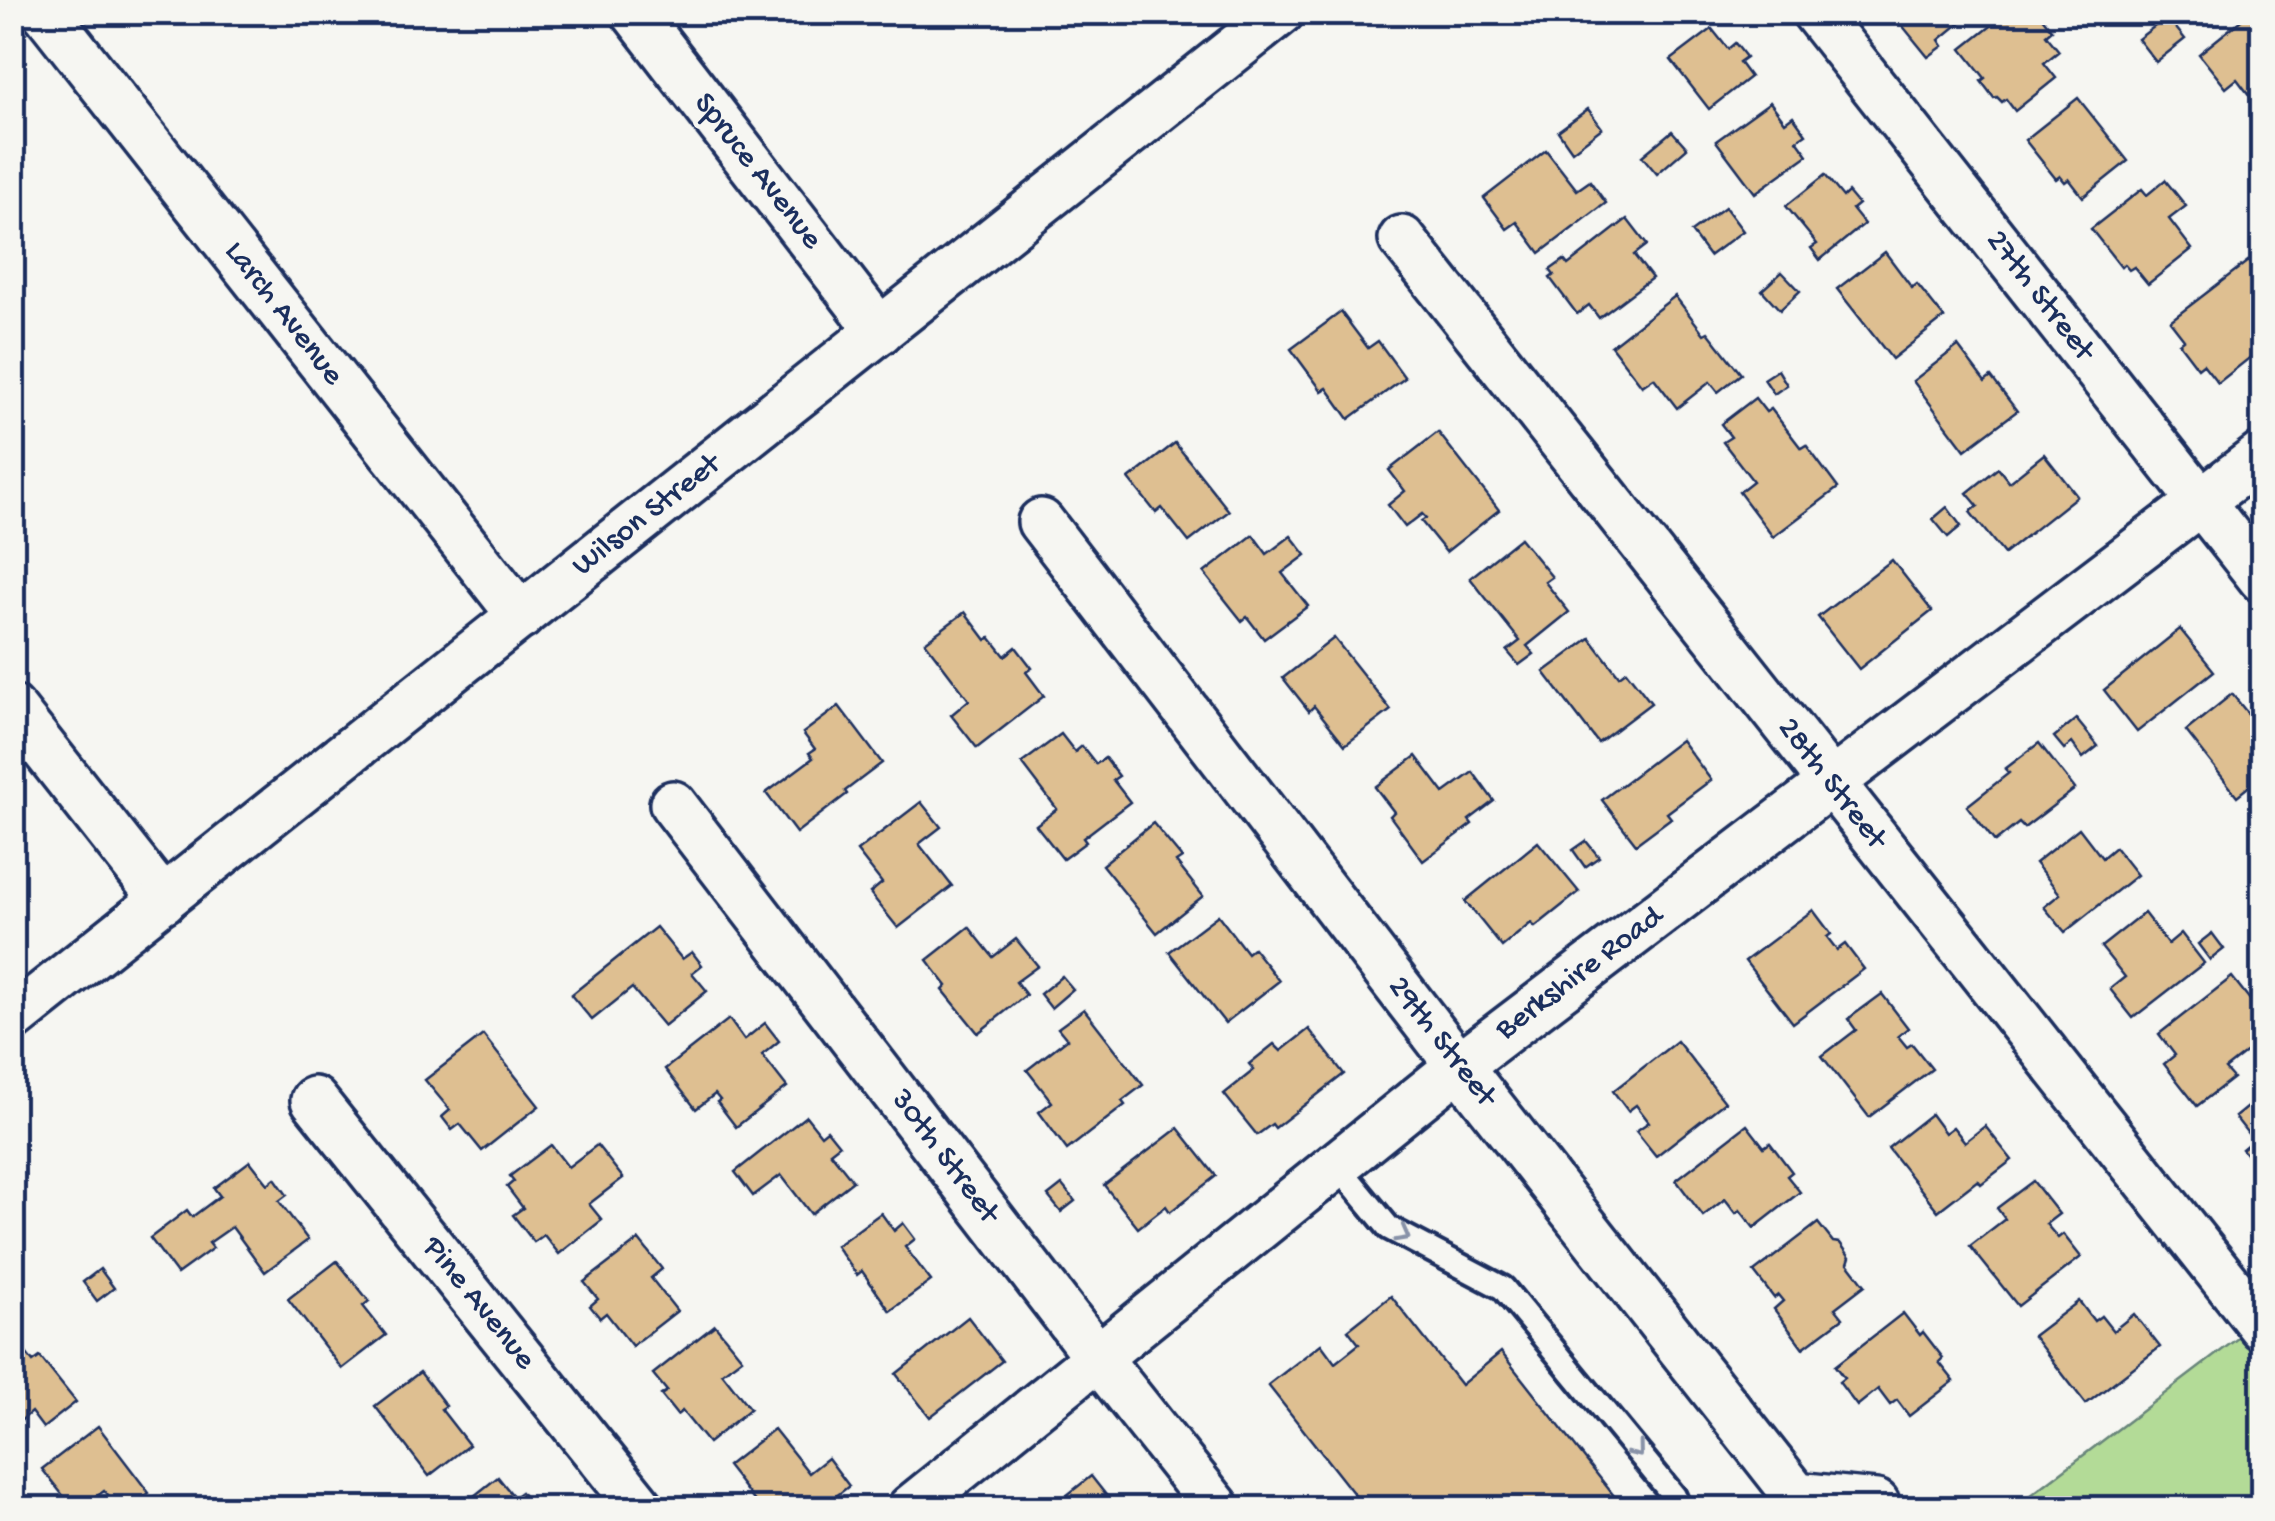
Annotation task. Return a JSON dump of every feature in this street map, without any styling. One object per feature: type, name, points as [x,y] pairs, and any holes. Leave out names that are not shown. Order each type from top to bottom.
[{"type":"street","name":"Larch Avenue","points":[[45,12],[520,616]]},
{"type":"street","name":"Spruce Avenue","points":[[634,12],[880,330]]},
{"type":"street","name":"27th Street","points":[[1815,12],[2262,579]]},
{"type":"street","name":"Wilson Street","points":[[12,1019],[880,330],[1251,22]]},
{"type":"street","name":"28th Street","points":[[1402,239],[2262,1327]]},
{"type":"street","name":"Berkshire Road","points":[[910,1508],[1460,1066],[2262,455]]},
{"type":"street","name":"29th Street","points":[[1041,522],[1796,1495],[1876,1503]]},
{"type":"street","points":[[12,708],[163,900]]},
{"type":"street","name":"30th Street","points":[[674,804],[1217,1508]]},
{"type":"street","name":"Pine Avenue","points":[[314,1100],[641,1508]]},
{"type":"lane","points":[[1336,1165],[1388,1228],[1503,1288],[1674,1496],[1679,1508]]},
{"type":"green space","points":[[2259,1322],[2262,1508],[2014,1508]]},
{"type":"building","points":[[1905,12],[1973,12],[1939,40],[1943,46],[1928,57],[1897,19]]},
{"type":"building","points":[[2019,12],[2038,12],[2052,30],[2046,35],[2059,51],[2044,63],[2056,78],[2015,111],[2006,99],[2002,102],[1994,98],[1981,81],[1985,78],[1962,49],[2005,15],[2009,20]]},
{"type":"building","points":[[2251,12],[2262,12],[2259,108],[2237,79],[2226,88],[2199,54]]},
{"type":"building","points":[[2167,17],[2185,39],[2156,62],[2138,39]]},
{"type":"building","points":[[1712,29],[1728,49],[1735,43],[1746,57],[1739,62],[1750,77],[1709,109],[1671,60]]},
{"type":"building","points":[[2078,98],[2128,161],[2083,197],[2069,179],[2056,179],[2025,140]]},
{"type":"building","points":[[1770,102],[1785,122],[1793,116],[1806,134],[1797,140],[1808,155],[1755,193],[1716,141]]},
{"type":"building","points":[[1588,109],[1602,128],[1572,151],[1558,131]]},
{"type":"building","points":[[1672,131],[1687,148],[1657,174],[1642,156]]},
{"type":"building","points":[[1546,150],[1577,190],[1590,181],[1606,203],[1540,253],[1517,222],[1507,229],[1484,198]]},
{"type":"building","points":[[1825,175],[1843,197],[1848,192],[1858,204],[1852,209],[1864,224],[1820,260],[1811,248],[1817,244],[1786,206]]},
{"type":"building","points":[[2165,180],[2186,206],[2169,219],[2192,249],[2148,284],[2134,267],[2121,267],[2091,229],[2142,189],[2147,195]]},
{"type":"building","points":[[1725,207],[1743,231],[1709,256],[1691,232]]},
{"type":"building","points":[[1627,219],[1647,245],[1634,255],[1652,278],[1599,318],[1589,305],[1577,314],[1550,278],[1554,275],[1550,270],[1564,260],[1568,265]]},
{"type":"building","points":[[1885,252],[1912,288],[1917,284],[1944,318],[1892,359],[1837,289]]},
{"type":"building","points":[[2248,261],[2262,280],[2262,348],[2218,383],[2203,364],[2198,368],[2179,343],[2184,339],[2170,321]]},
{"type":"building","points":[[1782,272],[1800,291],[1780,310],[1762,290]]},
{"type":"building","points":[[1675,296],[1741,374],[1718,392],[1710,382],[1677,408],[1654,378],[1642,386],[1611,346]]},
{"type":"building","points":[[1341,312],[1368,348],[1378,341],[1405,378],[1349,419],[1291,349]]},
{"type":"building","points":[[1958,346],[1985,382],[1991,377],[2017,411],[1965,450],[1913,381]]},
{"type":"building","points":[[1778,370],[1787,385],[1774,394],[1764,379]]},
{"type":"building","points":[[1755,398],[1766,412],[1771,409],[1801,448],[1806,445],[1838,488],[1773,537],[1739,492],[1753,481],[1723,442],[1731,437],[1721,424]]},
{"type":"building","points":[[1438,432],[1499,510],[1446,552],[1421,521],[1426,518],[1422,514],[1405,527],[1388,505],[1405,491],[1389,470]]},
{"type":"building","points":[[1175,443],[1229,511],[1189,542],[1162,508],[1156,513],[1129,479]]},
{"type":"building","points":[[2044,454],[2077,496],[2004,554],[1970,512],[1978,506],[1967,493],[1998,468],[2009,482]]},
{"type":"building","points":[[1947,507],[1961,526],[1948,537],[1933,519]]},
{"type":"building","points":[[1253,535],[1267,554],[1291,536],[1306,555],[1282,573],[1308,606],[1264,639],[1247,617],[1242,621],[1204,573]]},
{"type":"building","points":[[1520,538],[1552,577],[1545,582],[1569,612],[1527,646],[1534,654],[1519,665],[1507,651],[1520,641],[1470,578]]},
{"type":"building","points":[[1892,560],[1932,611],[1859,669],[1818,617]]},
{"type":"building","points":[[965,612],[986,640],[990,637],[1005,656],[1016,647],[1032,668],[1026,672],[1044,696],[977,748],[951,715],[969,700],[925,642]]},
{"type":"building","points":[[2180,629],[2214,671],[2137,732],[2104,690]]},
{"type":"building","points":[[1334,638],[1391,710],[1345,745],[1314,706],[1309,711],[1283,678]]},
{"type":"building","points":[[1590,638],[1619,676],[1626,671],[1651,703],[1598,743],[1544,672]]},
{"type":"building","points":[[2232,694],[2262,731],[2262,776],[2237,796],[2186,731]]},
{"type":"building","points":[[839,706],[882,763],[796,833],[766,793],[813,758],[809,753],[815,749],[803,733]]},
{"type":"building","points":[[2076,719],[2098,746],[2083,758],[2072,743],[2064,749],[2054,737]]},
{"type":"building","points":[[1061,734],[1075,752],[1082,746],[1096,764],[1105,758],[1119,776],[1113,780],[1130,802],[1083,838],[1086,842],[1063,859],[1036,825],[1057,809],[1022,763]]},
{"type":"building","points":[[1681,740],[1711,780],[1667,813],[1671,818],[1636,844],[1602,800]]},
{"type":"building","points":[[2039,743],[2075,789],[2024,828],[2019,823],[1995,842],[1967,806]]},
{"type":"building","points":[[1416,756],[1444,793],[1473,772],[1494,801],[1469,820],[1472,824],[1423,861],[1390,816],[1394,812],[1375,787]]},
{"type":"building","points":[[921,802],[941,827],[919,844],[952,886],[898,928],[870,893],[882,883],[857,851]]},
{"type":"building","points":[[1153,823],[1182,858],[1176,862],[1203,896],[1157,933],[1102,865]]},
{"type":"building","points":[[2079,828],[2102,858],[2115,847],[2137,875],[2065,932],[2044,907],[2060,894],[2035,863]]},
{"type":"building","points":[[1586,841],[1599,857],[1585,867],[1573,850]]},
{"type":"building","points":[[1538,842],[1579,892],[1502,947],[1465,901]]},
{"type":"building","points":[[1813,910],[1831,934],[1827,937],[1837,950],[1845,944],[1864,969],[1793,1023],[1745,961]]},
{"type":"building","points":[[2144,913],[2168,944],[2181,933],[2204,963],[2133,1018],[2110,989],[2125,977],[2101,947]]},
{"type":"building","points":[[1218,915],[1247,953],[1253,948],[1279,981],[1225,1023],[1169,952]]},
{"type":"building","points":[[656,927],[682,959],[692,952],[702,965],[692,973],[707,991],[664,1026],[632,988],[592,1020],[571,995]]},
{"type":"building","points":[[969,927],[993,957],[1016,939],[1038,966],[1016,982],[1026,995],[978,1033],[943,990],[947,986],[927,960]]},
{"type":"building","points":[[2212,933],[2224,949],[2210,960],[2198,944]]},
{"type":"building","points":[[1062,976],[1073,989],[1051,1008],[1040,994]]},
{"type":"building","points":[[2232,977],[2262,1015],[2262,1040],[2225,1069],[2233,1078],[2197,1106],[2164,1064],[2175,1055],[2159,1034]]},
{"type":"building","points":[[1882,994],[1908,1028],[1898,1036],[1907,1047],[1912,1044],[1932,1069],[1869,1117],[1822,1056],[1856,1030],[1848,1019]]},
{"type":"building","points":[[1084,1009],[1143,1085],[1122,1101],[1125,1105],[1067,1150],[1039,1112],[1052,1102],[1027,1070],[1067,1039],[1058,1028]]},
{"type":"building","points":[[729,1019],[744,1040],[765,1023],[779,1041],[762,1055],[787,1087],[736,1127],[715,1094],[696,1109],[665,1069]]},
{"type":"building","points":[[1309,1029],[1344,1074],[1275,1128],[1272,1124],[1257,1135],[1224,1094],[1254,1070],[1249,1064],[1274,1044],[1281,1051]]},
{"type":"building","points":[[483,1035],[539,1106],[482,1151],[460,1124],[452,1130],[442,1117],[450,1110],[425,1080]]},
{"type":"building","points":[[1677,1041],[1725,1102],[1656,1156],[1636,1131],[1649,1122],[1636,1105],[1628,1111],[1613,1091]]},
{"type":"building","points":[[2262,1095],[2262,1174],[2242,1149],[2253,1140],[2235,1117]]},
{"type":"building","points":[[1931,1114],[1945,1133],[1953,1127],[1965,1142],[1985,1126],[2012,1160],[1938,1211],[1888,1148]]},
{"type":"building","points":[[806,1116],[821,1135],[827,1130],[839,1145],[830,1152],[853,1181],[811,1214],[781,1175],[753,1196],[735,1172]]},
{"type":"building","points":[[1747,1125],[1764,1147],[1770,1143],[1792,1172],[1787,1176],[1800,1192],[1754,1228],[1725,1199],[1703,1216],[1676,1180]]},
{"type":"building","points":[[1178,1128],[1216,1176],[1170,1212],[1166,1206],[1138,1228],[1104,1185]]},
{"type":"building","points":[[551,1145],[568,1167],[597,1145],[623,1178],[589,1204],[602,1220],[559,1254],[544,1235],[534,1242],[513,1215],[523,1208],[507,1187],[514,1181],[510,1176]]},
{"type":"building","points":[[250,1161],[268,1184],[275,1178],[287,1195],[279,1201],[308,1240],[265,1272],[232,1227],[209,1243],[213,1248],[177,1274],[150,1238],[187,1210],[192,1217],[220,1196],[214,1188]]},
{"type":"building","points":[[2033,1181],[2059,1214],[2046,1224],[2058,1238],[2063,1234],[2081,1257],[2018,1306],[1970,1246],[2005,1219],[1997,1208]]},
{"type":"building","points":[[1062,1185],[1075,1201],[1061,1212],[1048,1196]]},
{"type":"building","points":[[881,1213],[894,1231],[903,1223],[915,1239],[905,1247],[931,1281],[890,1311],[862,1271],[857,1275],[836,1246]]},
{"type":"building","points":[[1818,1223],[1833,1242],[1840,1243],[1850,1257],[1848,1263],[1865,1285],[1835,1308],[1843,1318],[1803,1348],[1774,1309],[1783,1301],[1778,1295],[1774,1298],[1754,1272]]},
{"type":"building","points":[[639,1240],[662,1269],[651,1278],[677,1311],[632,1346],[606,1313],[600,1318],[590,1306],[598,1299],[584,1282]]},
{"type":"building","points":[[337,1261],[369,1301],[363,1306],[386,1335],[342,1369],[288,1299]]},
{"type":"building","points":[[100,1269],[114,1288],[97,1301],[83,1282]]},
{"type":"building","points":[[1391,1296],[1461,1385],[1501,1352],[1618,1501],[1608,1508],[1365,1508],[1268,1385],[1321,1344],[1335,1363],[1359,1344],[1348,1330]]},
{"type":"building","points":[[2079,1301],[2094,1321],[2101,1316],[2113,1331],[2134,1314],[2160,1347],[2086,1404],[2033,1336]]},
{"type":"building","points":[[1903,1313],[1943,1358],[1939,1362],[1954,1381],[1909,1416],[1897,1400],[1890,1405],[1878,1389],[1857,1406],[1839,1382],[1844,1378],[1835,1366]]},
{"type":"building","points":[[968,1317],[1002,1361],[930,1417],[896,1374]]},
{"type":"building","points":[[715,1325],[742,1358],[722,1373],[750,1409],[708,1443],[682,1411],[677,1415],[661,1395],[667,1391],[653,1374]]},
{"type":"building","points":[[17,1341],[33,1362],[40,1357],[76,1402],[43,1428],[31,1412],[17,1424],[12,1419],[12,1345]]},
{"type":"building","points":[[420,1372],[446,1406],[441,1409],[469,1445],[429,1476],[375,1406]]},
{"type":"building","points":[[98,1426],[149,1493],[129,1508],[117,1508],[104,1491],[81,1508],[73,1508],[42,1469]]},
{"type":"building","points":[[774,1429],[809,1473],[828,1458],[849,1486],[821,1508],[751,1508],[756,1503],[727,1466]]},
{"type":"building","points":[[1091,1476],[1113,1504],[1109,1508],[1051,1508]]},
{"type":"building","points":[[498,1477],[514,1497],[521,1492],[532,1507],[453,1508],[465,1497],[474,1496]]}]
